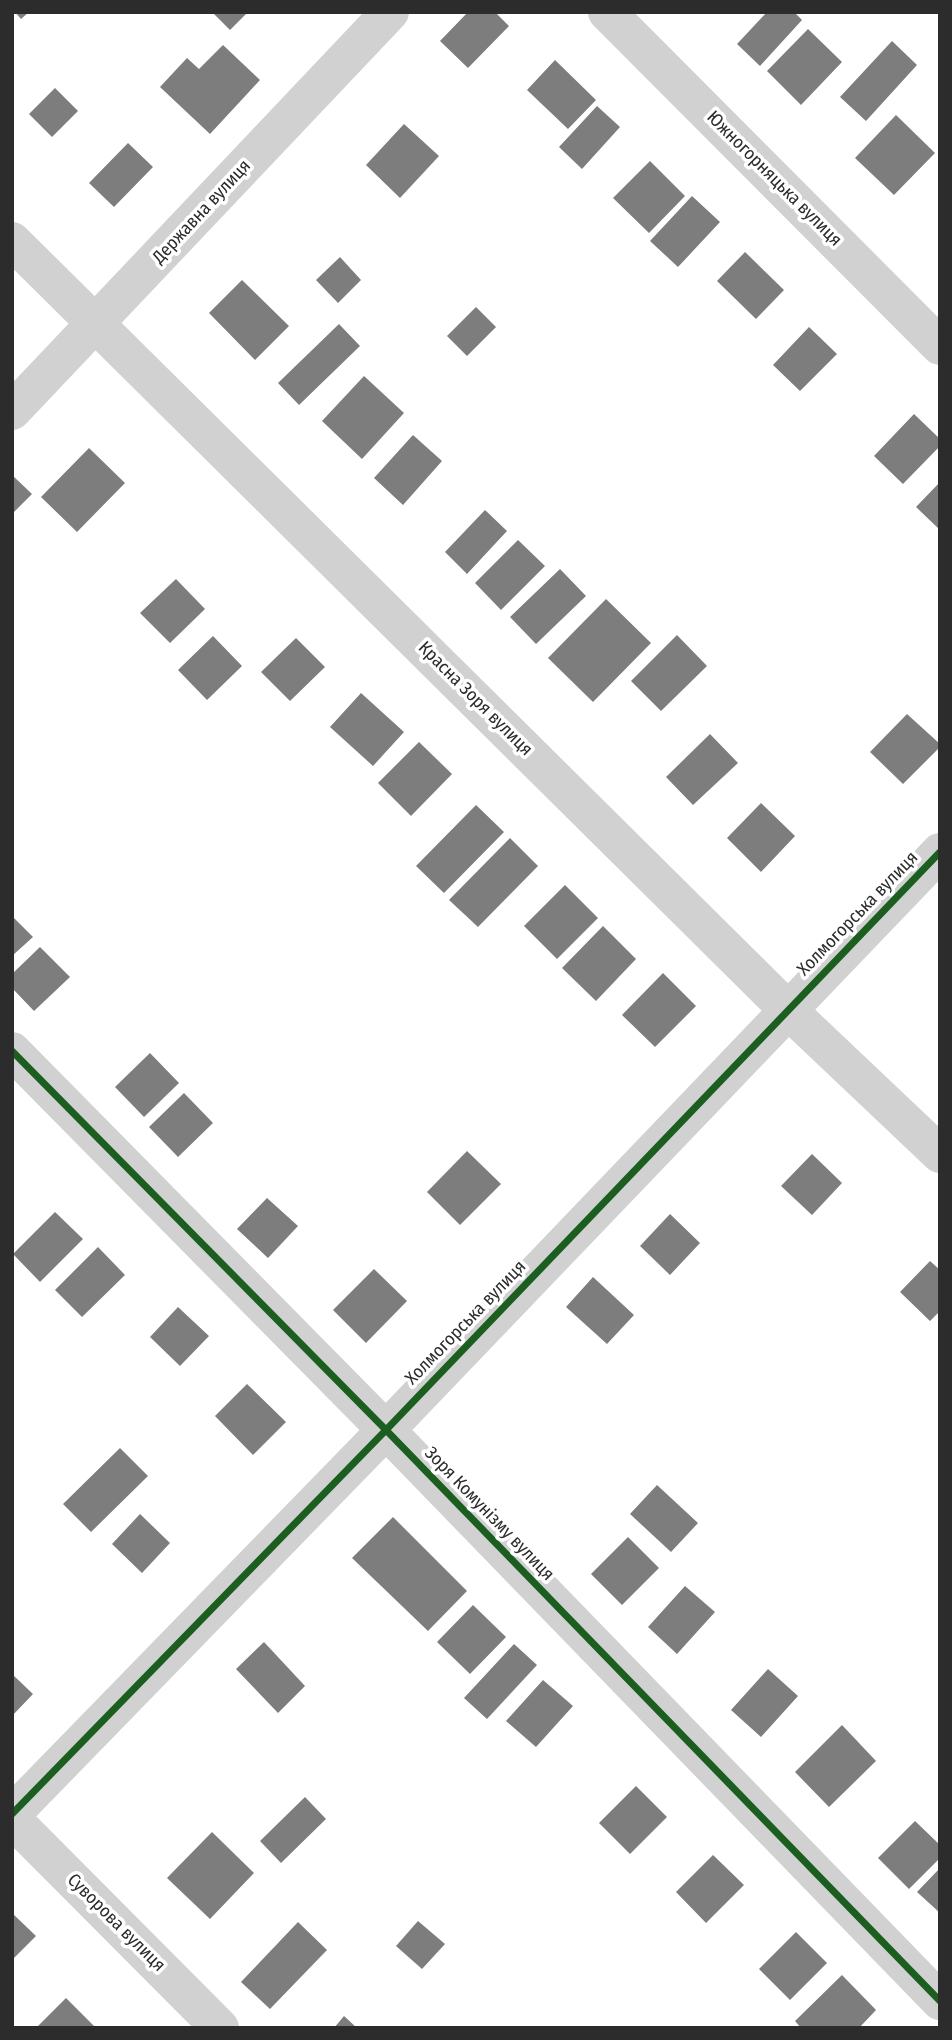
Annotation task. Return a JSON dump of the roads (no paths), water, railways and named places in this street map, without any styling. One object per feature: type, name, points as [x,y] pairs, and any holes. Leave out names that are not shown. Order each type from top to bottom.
[{"type":"street","name":"Державна вулиця","points":[[12,411],[390,12]]},
{"type":"street","name":"Южногорняцька вулиця","points":[[607,12],[940,346]]},
{"type":"street","name":"Красна Зоря вулиця","points":[[12,241],[788,1010],[940,1154]]},
{"type":"street","name":"Холмогорська вулиця","points":[[12,1816],[940,852]]},
{"type":"street","name":"Зоря Комунізму вулиця","points":[[12,1051],[386,1430],[940,2001]]},
{"type":"street","name":"Суворова вулиця","points":[[12,1816],[220,2028]]}]
